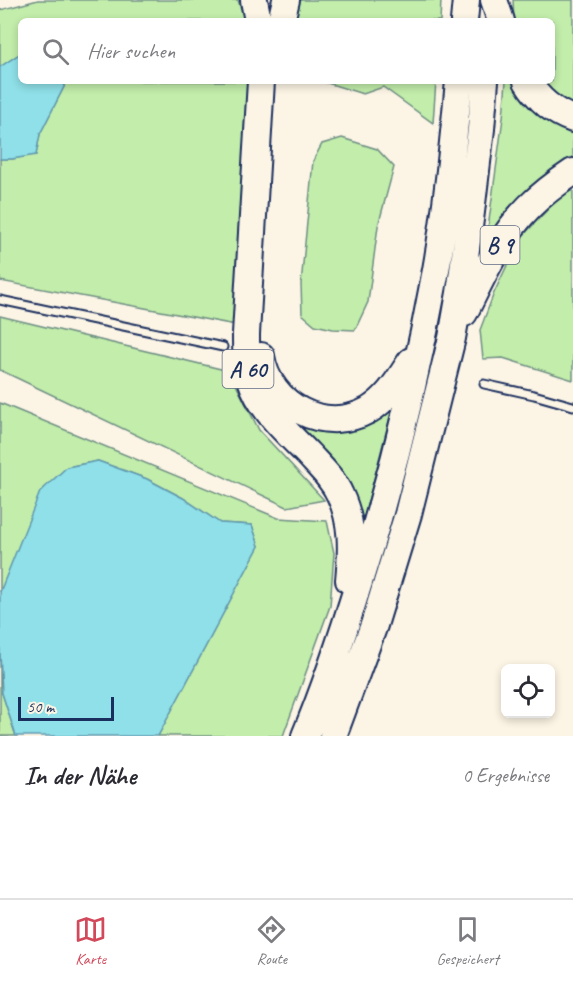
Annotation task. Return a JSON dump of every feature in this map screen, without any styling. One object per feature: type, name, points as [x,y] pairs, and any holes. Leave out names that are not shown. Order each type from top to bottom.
[{"type":"highway","points":[[254,0],[257,18]]},
{"type":"highway","points":[[282,18],[286,0]]},
{"type":"highway","points":[[464,18],[466,0]]},
{"type":"highway","points":[[489,18],[492,0]]},
{"type":"highway","points":[[492,0],[500,18]]},
{"type":"highway","name":"A 60","points":[[261,84],[246,334],[248,367],[253,387],[272,416],[316,462],[339,492],[347,513],[351,538],[346,623]]},
{"type":"highway","points":[[277,84],[260,342],[267,377],[284,400],[302,412],[322,418],[346,418],[370,409],[385,397],[394,388],[420,345]]},
{"type":"highway","name":"A 60","points":[[306,736],[346,623],[371,543],[409,401],[436,268],[459,84]]},
{"type":"highway","points":[[333,736],[374,625],[408,514],[452,338],[471,212],[485,84]]},
{"type":"highway","points":[[529,84],[547,104],[573,119]]},
{"type":"highway","name":"B 9","points":[[452,338],[506,235],[529,207],[573,172]]},
{"type":"lane","points":[[0,300],[223,347]]},
{"type":"lane","points":[[484,384],[573,406]]},
{"type":"green space","points":[[38,0],[238,0],[244,18],[18,18],[18,55],[0,67],[0,10]]},
{"type":"green space","points":[[292,0],[441,0],[440,18],[287,18]]},
{"type":"green space","points":[[513,0],[573,0],[573,112],[539,84],[555,84],[555,18],[514,18]]},
{"type":"green space","points":[[65,84],[249,84],[236,325],[0,281],[0,159],[36,154],[40,134]]},
{"type":"green space","points":[[331,84],[436,84],[433,123],[383,87],[363,94]]},
{"type":"green space","points":[[506,84],[523,84],[573,126],[573,166],[485,250]]},
{"type":"green space","points":[[342,138],[377,149],[394,167],[378,226],[368,302],[355,330],[315,325],[302,314],[301,284],[313,161],[322,144]]},
{"type":"green space","points":[[573,187],[573,380],[503,358],[483,359],[480,330],[494,293],[519,240],[562,194]]},
{"type":"green space","points":[[0,316],[229,371],[259,430],[324,500],[287,507],[0,370]]},
{"type":"green space","points":[[255,339],[297,417],[395,398],[358,540],[279,415]]},
{"type":"green space","points":[[0,403],[278,518],[327,521],[334,553],[330,606],[283,736],[158,736],[259,546],[252,525],[220,523],[183,498],[147,479],[98,461],[67,467],[0,592]]},
{"type":"green space","points":[[0,653],[2,693],[16,736],[0,736]]},
{"type":"water","points":[[18,55],[18,84],[65,84],[40,134],[36,155],[0,159],[0,67]]},
{"type":"water","points":[[98,461],[147,479],[183,498],[220,523],[252,525],[259,546],[158,736],[16,736],[2,693],[0,592],[40,492],[67,467]]}]
